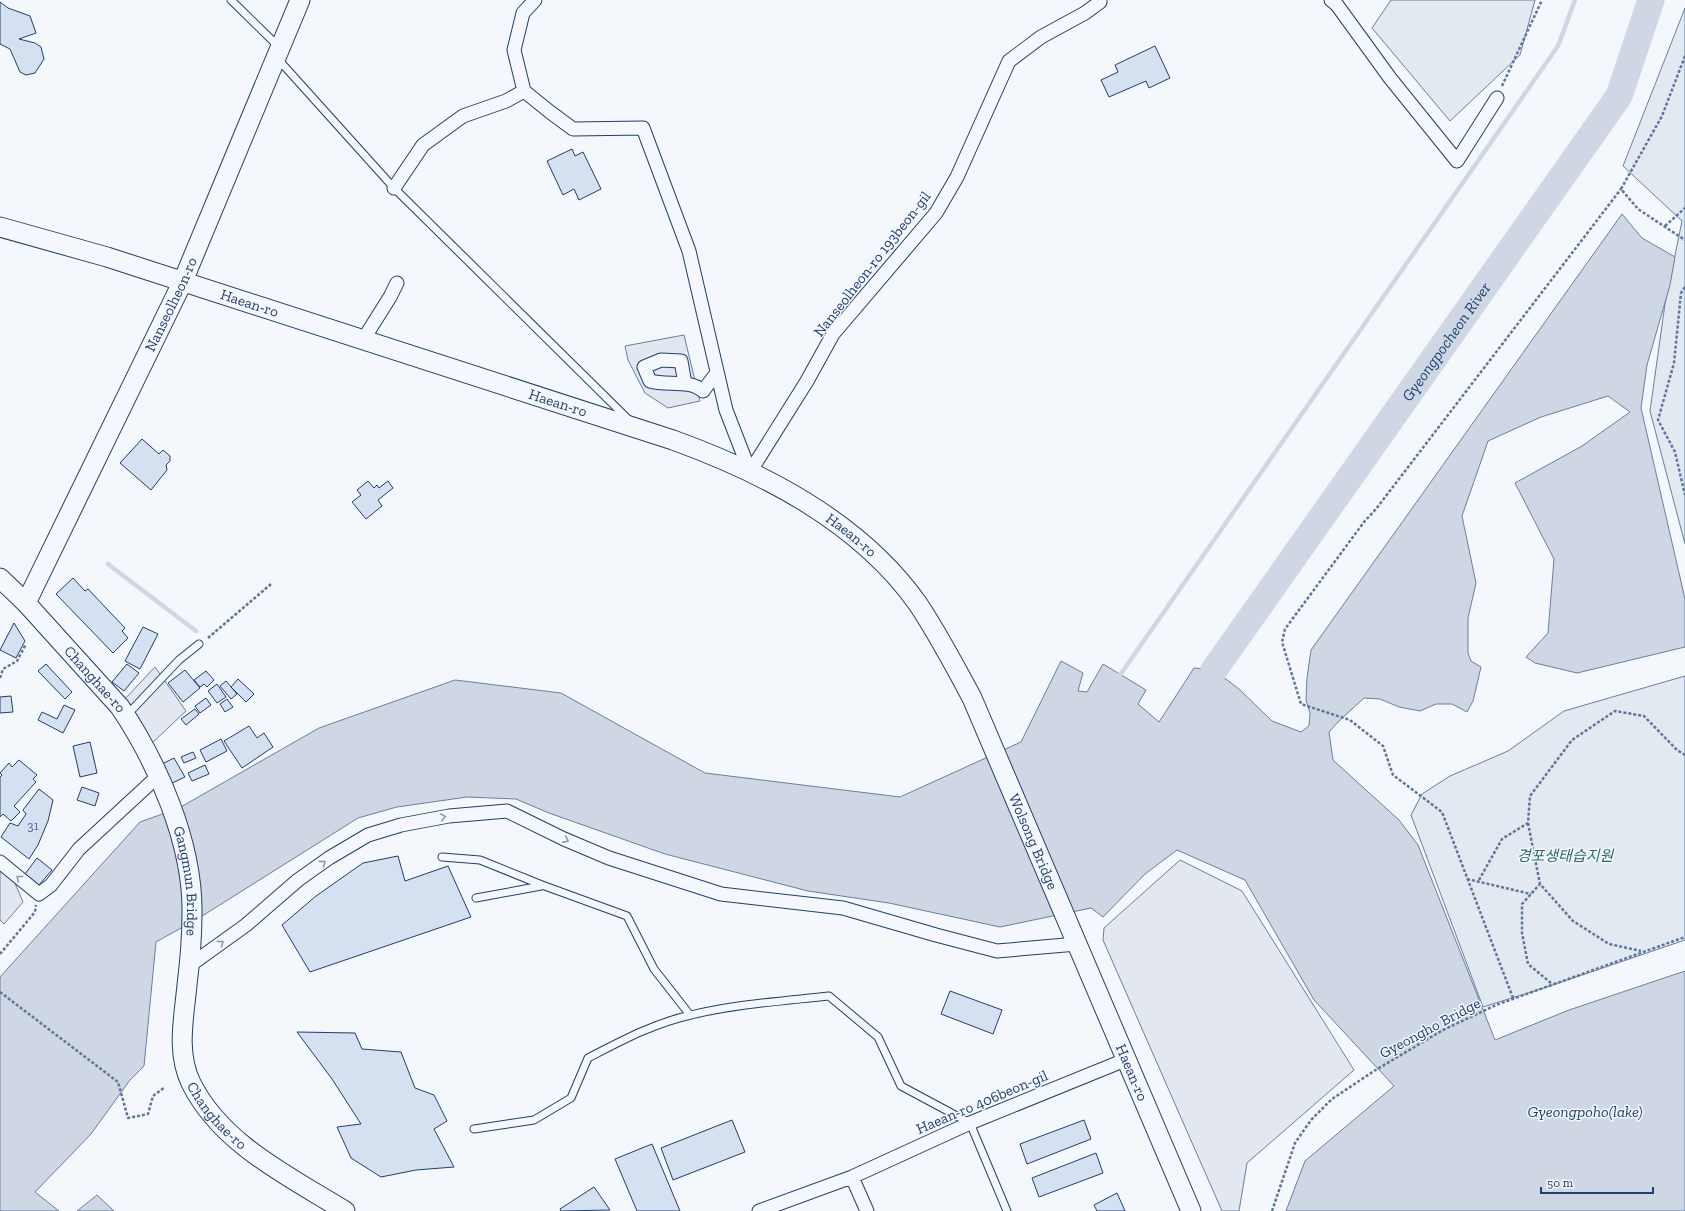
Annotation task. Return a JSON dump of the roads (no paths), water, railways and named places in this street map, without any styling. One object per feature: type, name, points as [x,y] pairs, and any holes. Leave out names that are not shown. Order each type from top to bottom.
[{"type":"street","name":"Nanseolheon-ro","points":[[26,603],[183,281],[300,0]]},
{"type":"street","points":[[535,0],[523,14],[514,50],[524,91],[573,128],[643,128],[689,251],[716,374],[726,410],[750,472]]},
{"type":"street","name":"Nanseolheon-ro 193beon-gil","points":[[750,472],[807,381],[833,334],[936,213],[957,177],[1010,61],[1041,37],[1085,13],[1100,2],[1100,0]]},
{"type":"street","points":[[1331,0],[1457,161],[1497,98]]},
{"type":"street","points":[[394,188],[423,145],[463,116],[506,101],[524,91]]},
{"type":"street","name":"Haean-ro","points":[[0,227],[107,257],[637,427],[710,453],[750,472],[805,502],[867,547],[886,566],[917,602],[940,639],[972,698],[995,750]]},
{"type":"street","points":[[363,340],[397,283]]},
{"type":"street","points":[[685,384],[696,385],[703,391],[716,374]]},
{"type":"street","name":"Changhae-ro","points":[[0,578],[26,603],[87,668],[126,716],[158,776],[167,797]]},
{"type":"street","name":"Wolsong Bridge","points":[[995,750],[1075,939]]},
{"type":"street","points":[[0,862],[39,894],[50,885],[79,849],[158,776]]},
{"type":"street","name":"Gangmun Bridge","points":[[167,797],[184,851],[190,882],[192,912],[189,966]]},
{"type":"street","points":[[189,966],[246,925],[298,880],[329,858],[368,835],[400,825],[449,816],[507,811],[564,839],[609,858],[721,894],[843,908],[936,936],[998,951],[1075,939]]},
{"type":"street","name":"Haean-ro","points":[[1075,939],[1125,1060],[1191,1211]]},
{"type":"street","name":"Changhae-ro","points":[[189,966],[182,1055],[192,1084],[204,1105],[219,1123],[241,1143],[274,1167],[345,1211]]},
{"type":"street","name":"Haean-ro 406beon-gil","points":[[759,1211],[852,1176],[970,1123],[1125,1060]]},
{"type":"street","points":[[852,1176],[867,1211]]},
{"type":"lane","points":[[231,0],[394,188],[637,427]]},
{"type":"lane","points":[[126,716],[179,660],[199,644]]},
{"type":"lane","points":[[442,857],[480,860],[542,886],[627,916],[654,969],[690,1015]]},
{"type":"lane","points":[[476,898],[542,886]]},
{"type":"lane","points":[[474,1129],[534,1120],[571,1098],[588,1058],[642,1031],[690,1015],[754,1004],[829,996],[878,1037],[901,1086],[970,1123],[1007,1211]]},
{"type":"water","name":"Gyeongpoho(lake)","points":[[1622,214],[1642,238],[1675,257],[1670,285],[1647,365],[1641,408],[1685,599],[1685,647],[1577,673],[1535,663],[1526,657],[1548,633],[1554,559],[1515,483],[1582,446],[1630,412],[1608,396],[1541,417],[1488,441],[1462,516],[1476,583],[1468,618],[1468,653],[1471,661],[1481,667],[1473,701],[1467,712],[1452,704],[1436,704],[1420,711],[1399,707],[1380,699],[1364,698],[1329,732],[1333,760],[1399,820],[1418,845],[1495,1040],[1569,1010],[1685,971],[1685,1211],[1286,1211],[1305,1161],[1394,1086],[1314,1000],[1245,880],[1177,850],[1145,874],[1103,917],[1091,908],[1000,927],[889,903],[808,891],[665,854],[549,813],[516,799],[467,797],[397,807],[358,818],[199,918],[156,942],[144,1066],[130,1080],[91,1134],[35,1192],[59,1211],[0,1211],[0,977],[140,822],[179,808],[319,728],[455,680],[561,693],[705,773],[900,797],[1021,742],[1061,661],[1083,673],[1078,691],[1087,692],[1103,664],[1146,690],[1138,704],[1159,722],[1194,668],[1214,670],[1239,689],[1272,721],[1301,732],[1309,726],[1310,713],[1306,700],[1311,650]]},
{"type":"water","points":[[97,1195],[114,1211],[77,1211]]},
{"type":"waterway","points":[[1120,675],[1558,46],[1575,0]]},
{"type":"waterway","name":"Gyeongpocheon River","points":[[1214,670],[1619,96],[1651,0]]},
{"type":"waterway","points":[[108,564],[196,631]]},
{"type":"park label","name":"경포생태습지원","points":[[1565,856]]}]
